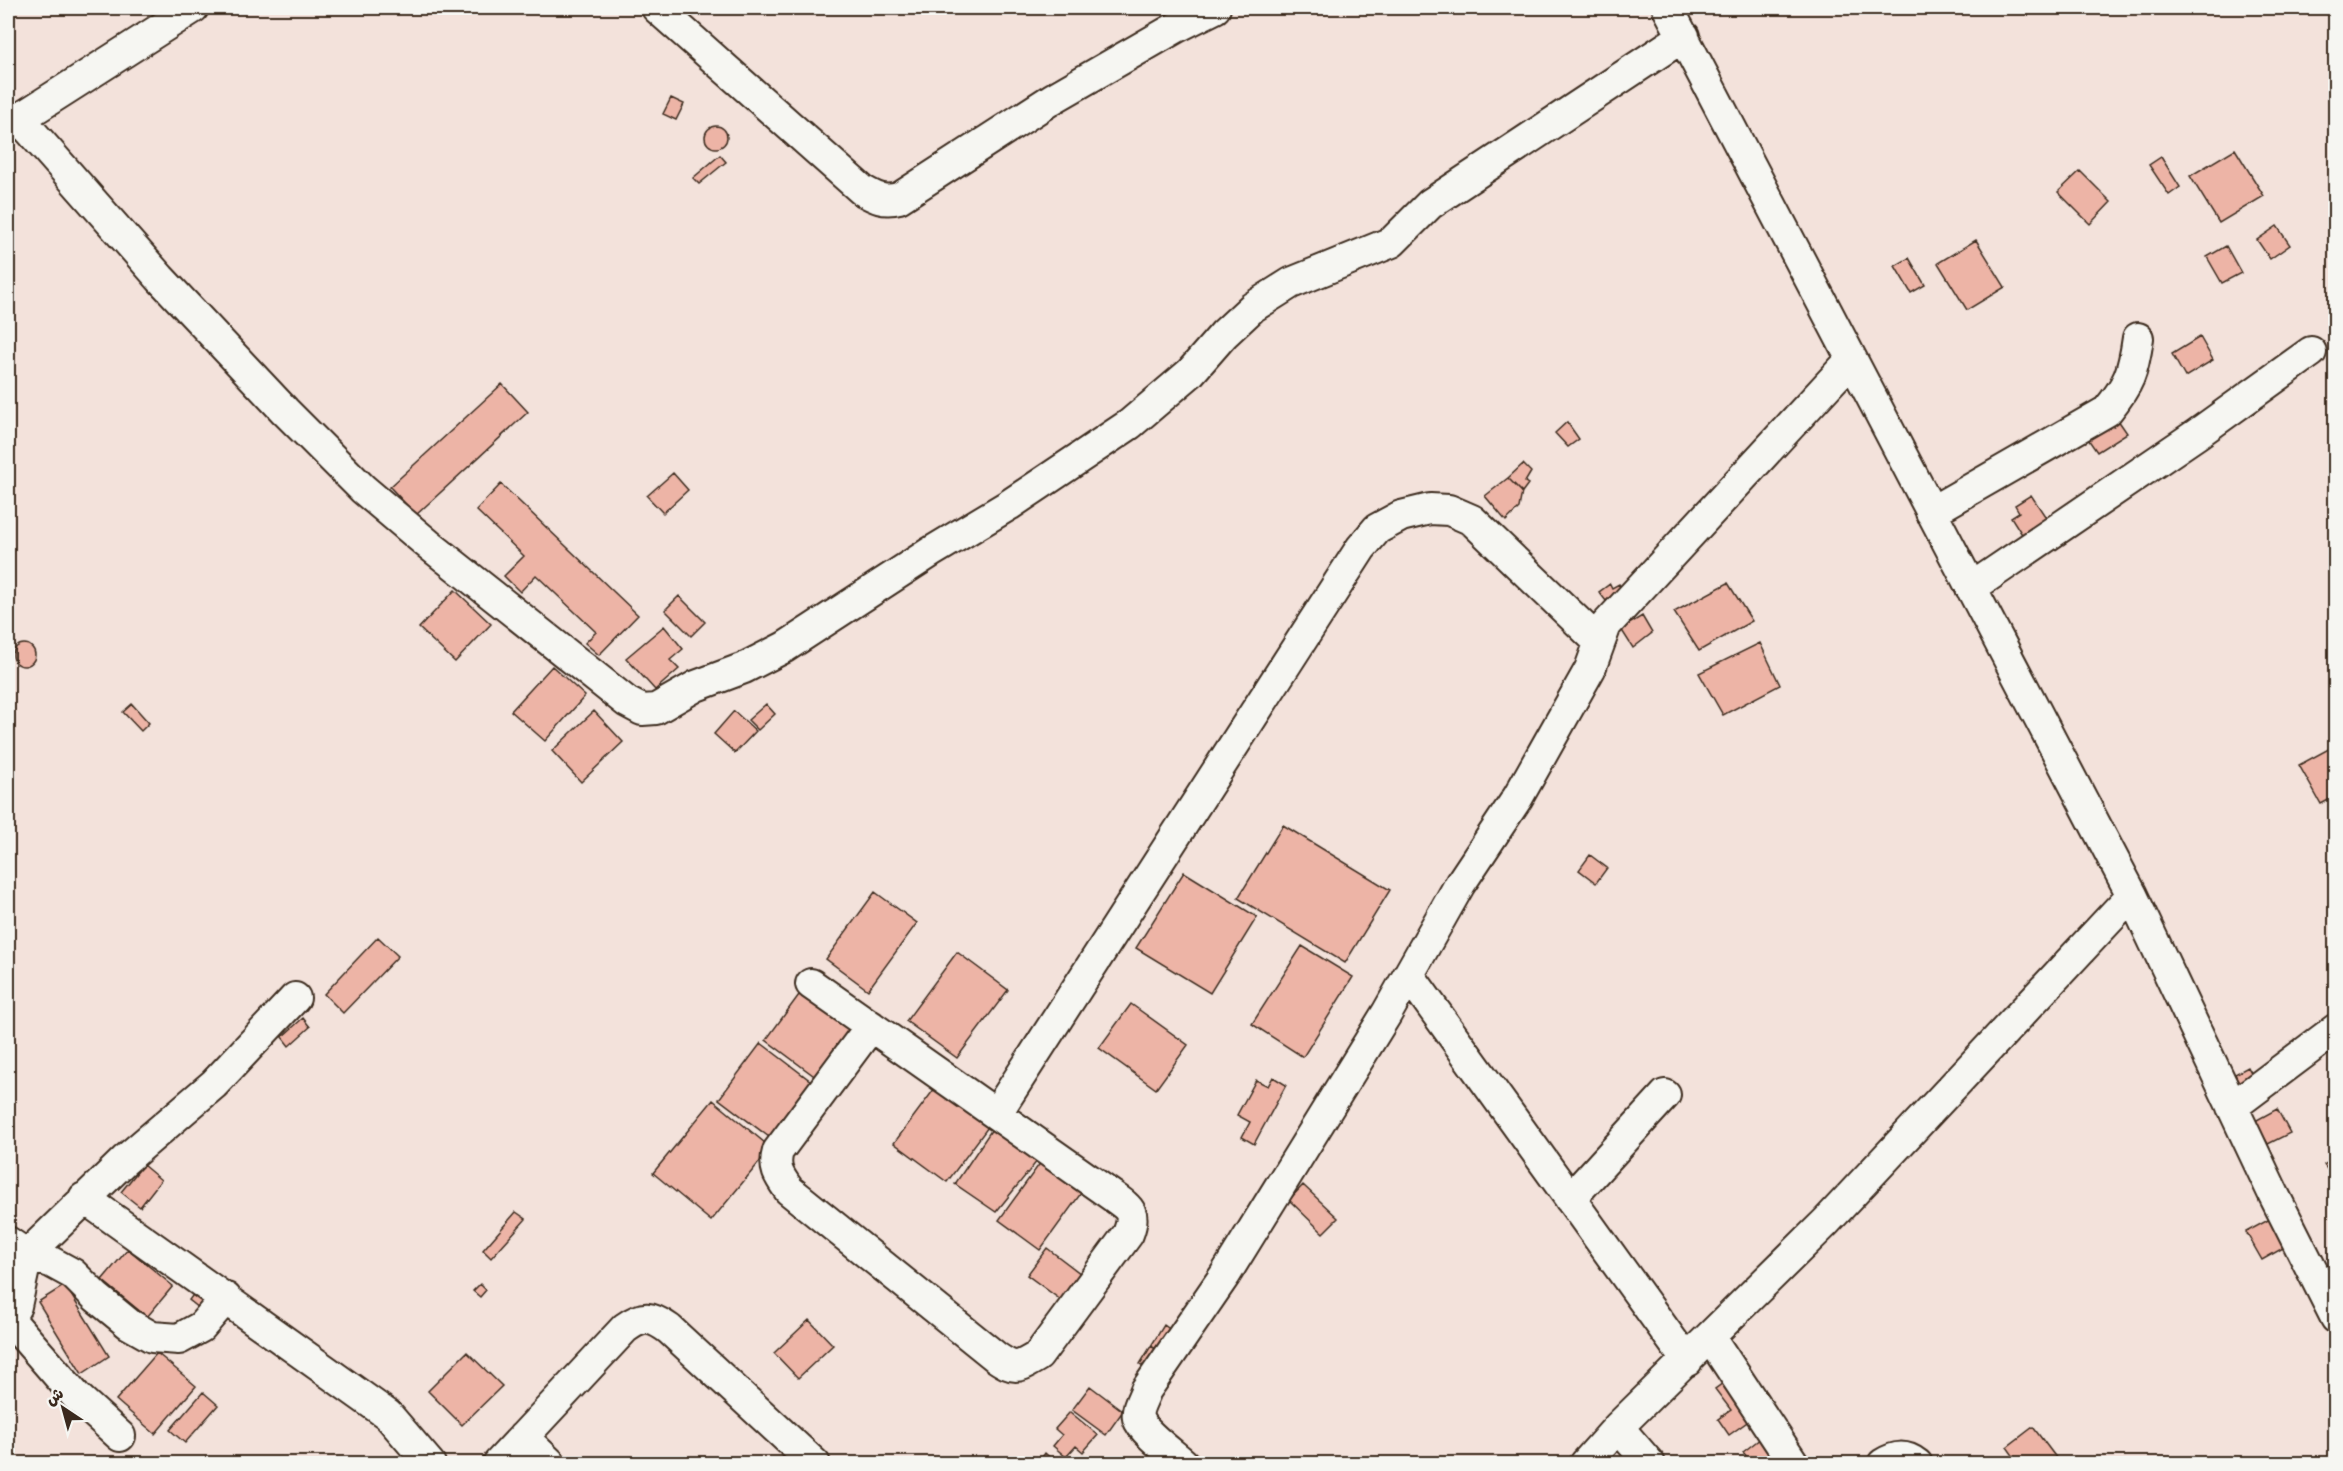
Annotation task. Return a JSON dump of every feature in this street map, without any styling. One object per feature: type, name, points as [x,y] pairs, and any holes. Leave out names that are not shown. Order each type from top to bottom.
[{"type":"street","points":[[193,8],[14,122],[285,411],[363,489],[428,544],[627,702],[642,710],[656,709],[696,686],[744,668],[784,648],[930,552],[1009,504],[1130,424],[1190,373],[1224,334],[1253,307],[1291,283],[1392,242],[1430,204],[1684,36]]},
{"type":"street","points":[[657,8],[862,190],[878,199],[888,201],[899,198],[1052,99],[1177,27],[1215,8]]},
{"type":"street","points":[[1668,8],[2132,896],[2232,1107],[2336,1318]]},
{"type":"street","points":[[1931,512],[2107,411],[2125,390],[2134,364],[2138,338]]},
{"type":"street","points":[[1971,588],[2197,434],[2311,352]]},
{"type":"street","points":[[1184,1464],[1145,1429],[1138,1419],[1138,1408],[1146,1390],[1225,1275],[1409,975],[1460,884],[1518,797],[1590,669],[1606,625],[1851,360]]},
{"type":"street","points":[[996,1114],[1361,548],[1377,529],[1401,516],[1430,509],[1449,510],[1472,520],[1599,642]]},
{"type":"street","points":[[1585,1464],[1618,1427],[1826,1222],[2132,896]]},
{"type":"street","points":[[1409,975],[1687,1361]]},
{"type":"street","points":[[811,984],[871,1026],[996,1114],[1129,1208],[1133,1221],[1128,1234],[1038,1356],[1021,1366],[1010,1366],[996,1357],[789,1190],[778,1175],[774,1163],[778,1151],[871,1026]]},
{"type":"street","points":[[17,1248],[84,1198],[124,1160],[214,1084],[295,998]]},
{"type":"street","points":[[2232,1107],[2336,1029]]},
{"type":"street","points":[[1570,1199],[1665,1095]]},
{"type":"street","points":[[84,1198],[388,1415],[430,1464]]},
{"type":"street","points":[[17,1248],[73,1274],[96,1297],[129,1324],[152,1337],[179,1339],[201,1327],[226,1298]]},
{"type":"street","points":[[17,1248],[16,1306],[8,1320],[76,1396],[120,1436]]},
{"type":"street","points":[[498,1464],[625,1328],[635,1321],[647,1318],[657,1320],[669,1329],[815,1464]]},
{"type":"street","points":[[1710,1337],[1794,1464]]},
{"type":"street","points":[[1618,1427],[1650,1464]]},
{"type":"street","points":[[523,1437],[550,1464]]},
{"type":"street","points":[[1883,1464],[1900,1456],[1911,1459],[1917,1464]]},
{"type":"building","points":[[671,98],[684,104],[676,120],[663,114]]},
{"type":"building","points":[[716,126],[724,129],[727,137],[724,145],[716,148],[708,145],[705,137],[708,129]]},
{"type":"building","points":[[2235,149],[2264,196],[2219,223],[2190,176]]},
{"type":"building","points":[[720,155],[726,162],[699,184],[693,178]]},
{"type":"building","points":[[2161,157],[2180,187],[2169,195],[2149,165]]},
{"type":"building","points":[[2080,171],[2111,202],[2090,224],[2058,192]]},
{"type":"building","points":[[2277,226],[2290,245],[2270,259],[2257,240]]},
{"type":"building","points":[[1976,240],[2005,287],[1967,310],[1938,263]]},
{"type":"building","points":[[2226,246],[2241,273],[2222,283],[2207,257]]},
{"type":"building","points":[[1909,258],[1925,285],[1911,293],[1895,266]]},
{"type":"building","points":[[2200,337],[2213,360],[2185,377],[2172,354]]},
{"type":"building","points":[[502,384],[528,412],[416,515],[390,487]]},
{"type":"building","points":[[2118,420],[2127,433],[2097,452],[2088,439]]},
{"type":"building","points":[[1567,422],[1579,439],[1568,447],[1555,433]]},
{"type":"building","points":[[1523,464],[1531,472],[1525,482],[1528,484],[1522,492],[1508,478]]},
{"type":"building","points":[[673,473],[688,490],[663,513],[647,496]]},
{"type":"building","points":[[1508,478],[1522,492],[1519,508],[1506,521],[1485,496]]},
{"type":"building","points":[[501,484],[638,615],[599,655],[585,643],[596,632],[536,575],[520,592],[504,576],[524,556],[476,510]]},
{"type":"building","points":[[2031,495],[2053,528],[2028,544],[2011,517],[2019,512],[2015,505]]},
{"type":"building","points":[[1728,583],[1752,621],[1699,651],[1674,612]]},
{"type":"building","points":[[1610,584],[1612,588],[1619,584],[1621,588],[1606,601],[1599,592]]},
{"type":"building","points":[[455,590],[491,624],[455,662],[419,628]]},
{"type":"building","points":[[679,596],[705,622],[691,636],[665,610]]},
{"type":"building","points":[[1642,616],[1652,633],[1633,648],[1621,629]]},
{"type":"building","points":[[664,626],[683,649],[670,660],[679,669],[655,690],[626,658]]},
{"type":"building","points":[[1760,643],[1780,685],[1723,715],[1699,673]]},
{"type":"building","points":[[24,644],[32,647],[35,655],[32,663],[24,666],[16,663],[13,655],[16,647]]},
{"type":"building","points":[[552,666],[585,696],[545,741],[511,711]]},
{"type":"building","points":[[132,704],[149,723],[141,731],[123,712]]},
{"type":"building","points":[[766,704],[775,714],[758,730],[748,720]]},
{"type":"building","points":[[594,711],[623,742],[581,782],[552,751]]},
{"type":"building","points":[[734,711],[756,731],[735,753],[714,734]]},
{"type":"building","points":[[2336,745],[2336,796],[2321,804],[2299,765]]},
{"type":"building","points":[[1283,825],[1390,890],[1345,963],[1238,898]]},
{"type":"building","points":[[1590,855],[1607,868],[1596,883],[1579,870]]},
{"type":"building","points":[[1184,872],[1257,917],[1210,993],[1136,948]]},
{"type":"building","points":[[875,892],[917,923],[868,990],[826,959]]},
{"type":"building","points":[[378,937],[398,956],[343,1013],[324,994]]},
{"type":"building","points":[[1302,946],[1353,977],[1303,1057],[1252,1024]]},
{"type":"building","points":[[957,952],[1008,990],[957,1058],[906,1021]]},
{"type":"building","points":[[804,988],[860,1029],[821,1081],[766,1040]]},
{"type":"building","points":[[1131,1004],[1188,1045],[1156,1089],[1099,1048]]},
{"type":"building","points":[[303,1018],[310,1027],[289,1046],[282,1037]]},
{"type":"building","points":[[761,1043],[816,1085],[773,1140],[719,1099]]},
{"type":"building","points":[[2248,1067],[2257,1084],[2244,1091],[2235,1074]]},
{"type":"building","points":[[1273,1077],[1286,1085],[1254,1144],[1242,1137],[1250,1122],[1237,1115],[1256,1080],[1268,1086]]},
{"type":"building","points":[[938,1084],[991,1123],[947,1182],[894,1143]]},
{"type":"building","points":[[713,1100],[771,1148],[711,1221],[653,1173]]},
{"type":"building","points":[[2277,1109],[2290,1133],[2268,1144],[2255,1121]]},
{"type":"building","points":[[996,1123],[1042,1155],[996,1212],[955,1184]]},
{"type":"building","points":[[1046,1155],[1087,1185],[1040,1250],[999,1220]]},
{"type":"building","points":[[2336,1157],[2336,1173],[2332,1176],[2324,1165]]},
{"type":"building","points":[[143,1165],[161,1180],[140,1207],[121,1192]]},
{"type":"building","points":[[1303,1185],[1338,1218],[1323,1233],[1289,1200]]},
{"type":"building","points":[[516,1212],[526,1219],[491,1258],[483,1250]]},
{"type":"building","points":[[2270,1219],[2285,1247],[2262,1260],[2246,1232]]},
{"type":"building","points":[[1047,1248],[1085,1277],[1065,1303],[1027,1275]]},
{"type":"building","points":[[128,1249],[173,1286],[147,1317],[102,1280]]},
{"type":"building","points":[[480,1284],[486,1290],[480,1297],[473,1291]]},
{"type":"building","points":[[65,1285],[109,1356],[82,1374],[38,1302]]},
{"type":"building","points":[[198,1288],[209,1296],[199,1308],[189,1300]]},
{"type":"building","points":[[809,1320],[833,1345],[798,1378],[774,1353]]},
{"type":"building","points":[[1164,1325],[1179,1336],[1165,1355],[1151,1346]]},
{"type":"building","points":[[1151,1346],[1165,1355],[1154,1373],[1140,1364]]},
{"type":"building","points":[[467,1352],[502,1386],[462,1425],[428,1391]]},
{"type":"building","points":[[157,1353],[196,1386],[155,1434],[116,1400]]},
{"type":"building","points":[[1730,1378],[1757,1415],[1729,1435],[1718,1419],[1731,1410],[1715,1389]]},
{"type":"building","points":[[1090,1386],[1123,1411],[1106,1435],[1072,1410]]},
{"type":"building","points":[[203,1392],[218,1405],[185,1443],[170,1430]]},
{"type":"building","points":[[1070,1412],[1098,1435],[1083,1452],[1076,1446],[1066,1457],[1053,1446],[1062,1435],[1055,1429]]},
{"type":"building","points":[[2033,1427],[2057,1459],[2051,1464],[2019,1464],[2007,1447]]},
{"type":"building","points":[[1769,1432],[1786,1453],[1773,1464],[1753,1464],[1743,1452]]},
{"type":"building","points":[[1045,1453],[1057,1464],[1037,1464]]}]
